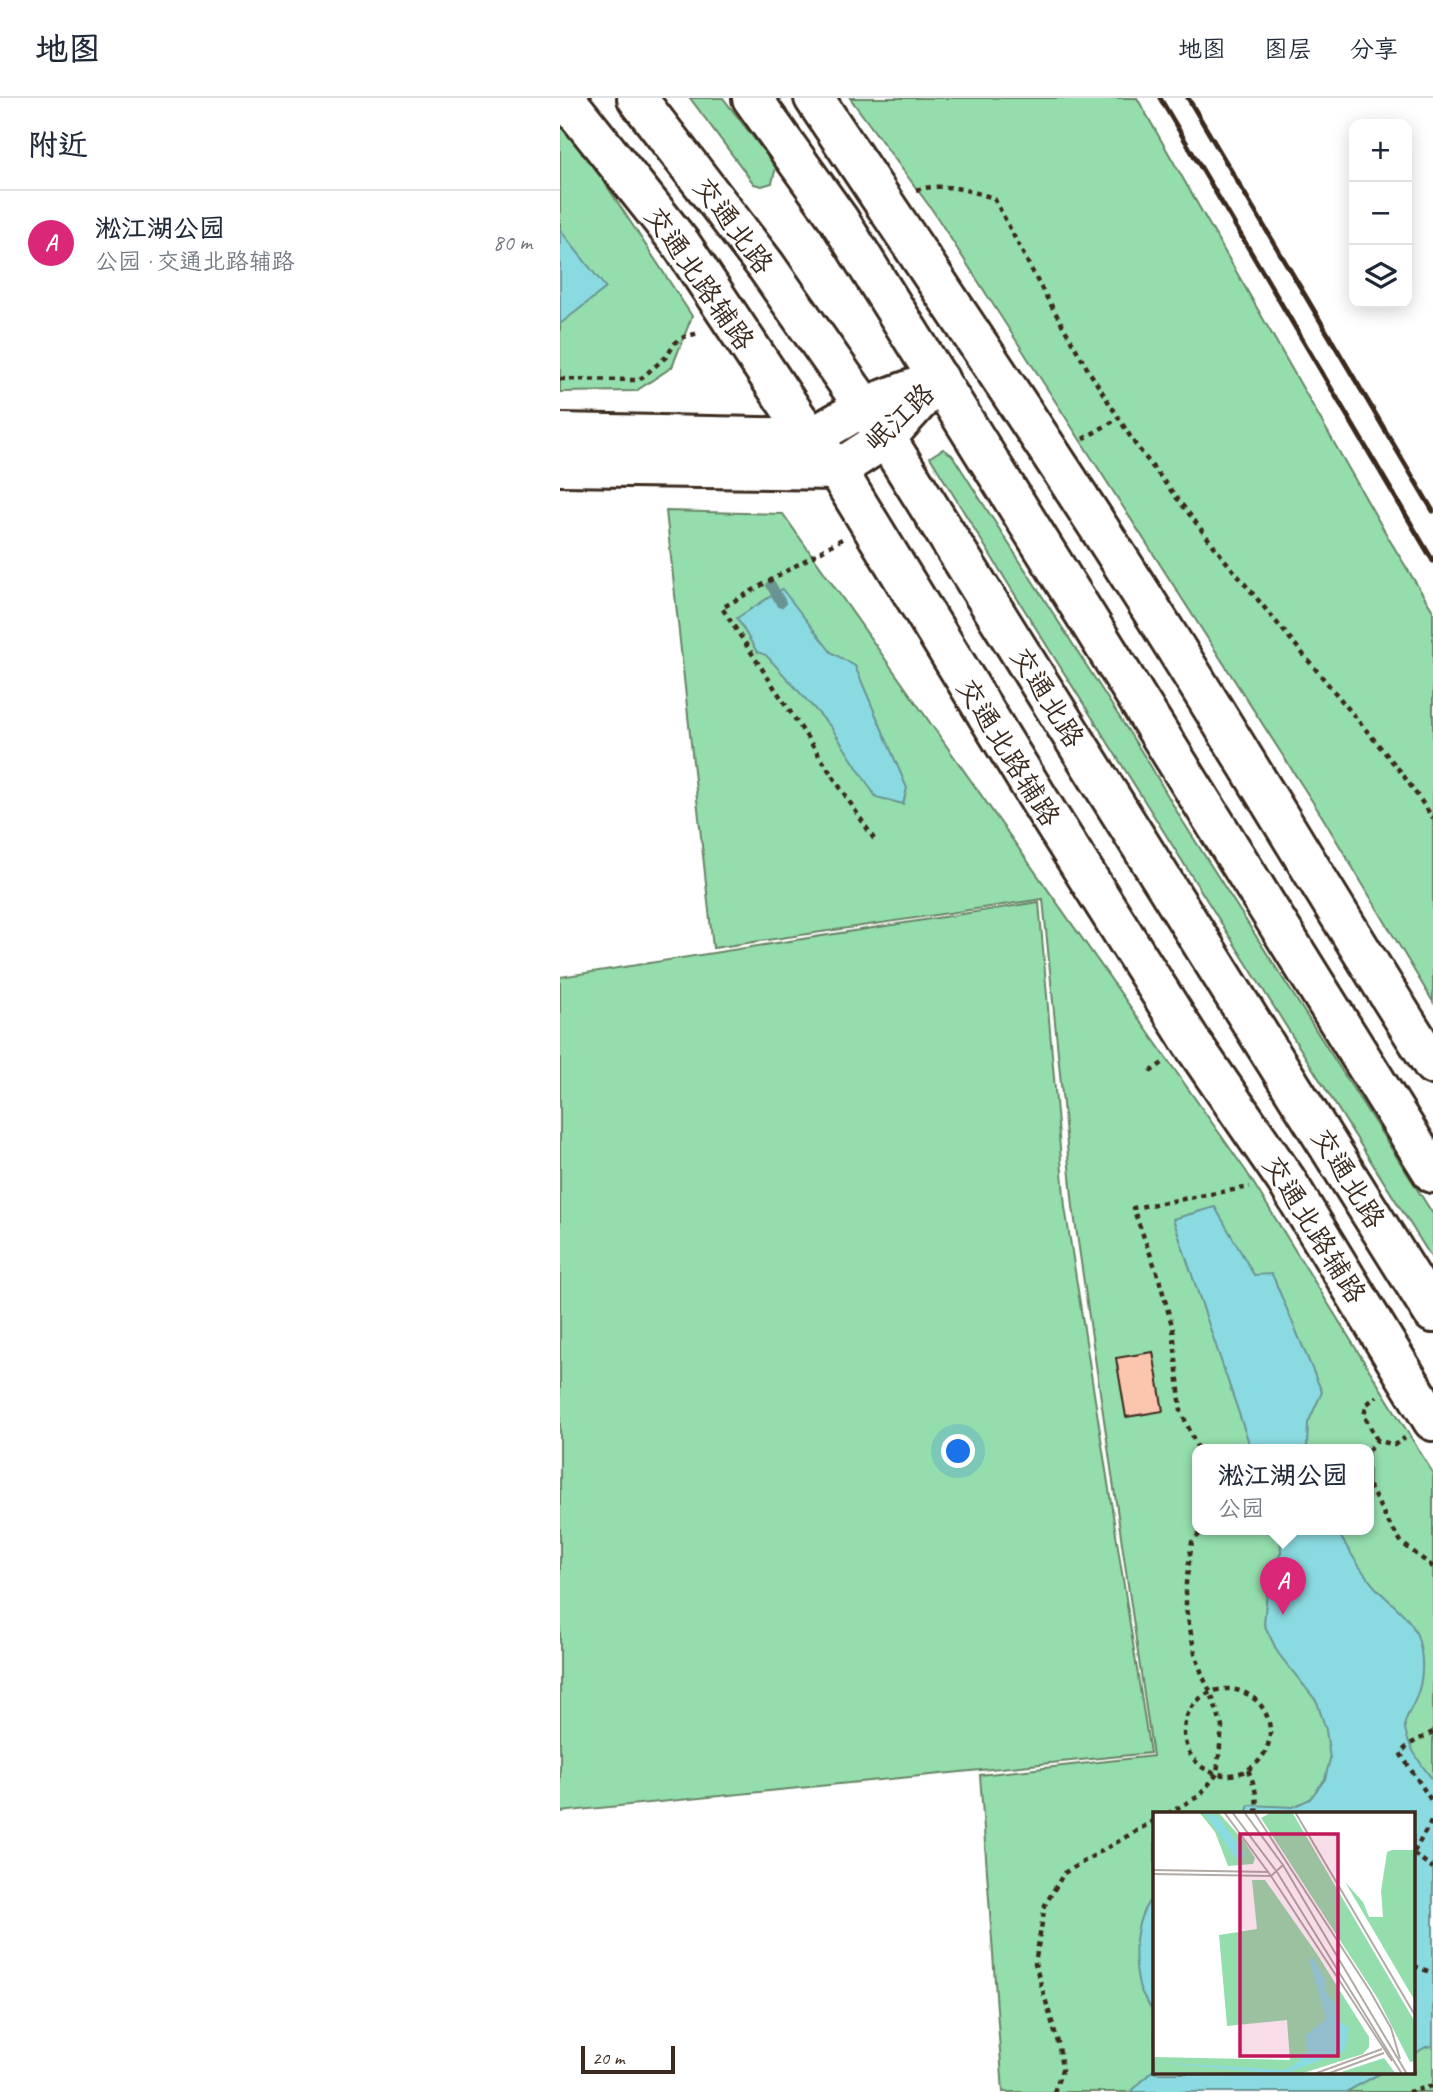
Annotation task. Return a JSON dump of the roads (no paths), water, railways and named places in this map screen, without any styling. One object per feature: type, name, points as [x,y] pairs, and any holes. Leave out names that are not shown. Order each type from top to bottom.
[{"type":"street","name":"交通北路辅路","points":[[565,98],[681,244],[811,438],[837,470],[1048,816],[1185,1031],[1286,1180],[1433,1421]]},
{"type":"street","name":"交通北路","points":[[637,98],[766,266],[886,438],[1433,1313]]},
{"type":"street","points":[[752,98],[839,220],[1433,1173]]},
{"type":"street","points":[[814,98],[1009,390],[1163,629],[1433,1065]]},
{"type":"street","name":"岷江路","points":[[811,438],[865,406],[939,379]]},
{"type":"street","name":"岷江路","points":[[560,466],[837,470],[886,438],[939,379]]},
{"type":"street","points":[[560,433],[811,438]]},
{"type":"water","points":[[560,230],[606,288],[560,324]]},
{"type":"water","points":[[782,589],[831,652],[855,666],[907,788],[903,804],[876,797],[831,727],[766,655],[757,652],[737,618]]},
{"type":"water","points":[[1215,1207],[1254,1275],[1272,1274],[1322,1392],[1308,1423],[1307,1444],[1249,1444],[1173,1219]]},
{"type":"water","points":[[1280,1535],[1340,1535],[1370,1580],[1409,1621],[1417,1635],[1421,1651],[1421,1683],[1406,1720],[1405,1730],[1414,1753],[1433,1780],[1433,2046],[1416,2053],[1416,1812],[1247,1812],[1249,1805],[1293,1807],[1310,1799],[1325,1779],[1330,1759],[1326,1730],[1317,1702],[1278,1653],[1264,1624],[1268,1581],[1281,1552]]},
{"type":"water","points":[[1153,1897],[1153,2012],[1140,1989],[1135,1949],[1139,1925]]},
{"type":"water","points":[[1153,2070],[1153,2074],[1379,2074],[1346,2092],[1131,2092]]},
{"type":"waterway","points":[[771,585],[781,603]]},
{"type":"railway","points":[[1160,98],[1433,561]]},
{"type":"railway","points":[[1188,98],[1433,511]]},
{"type":"place","name":"淞江湖公园","points":[[1283,1615]]}]
